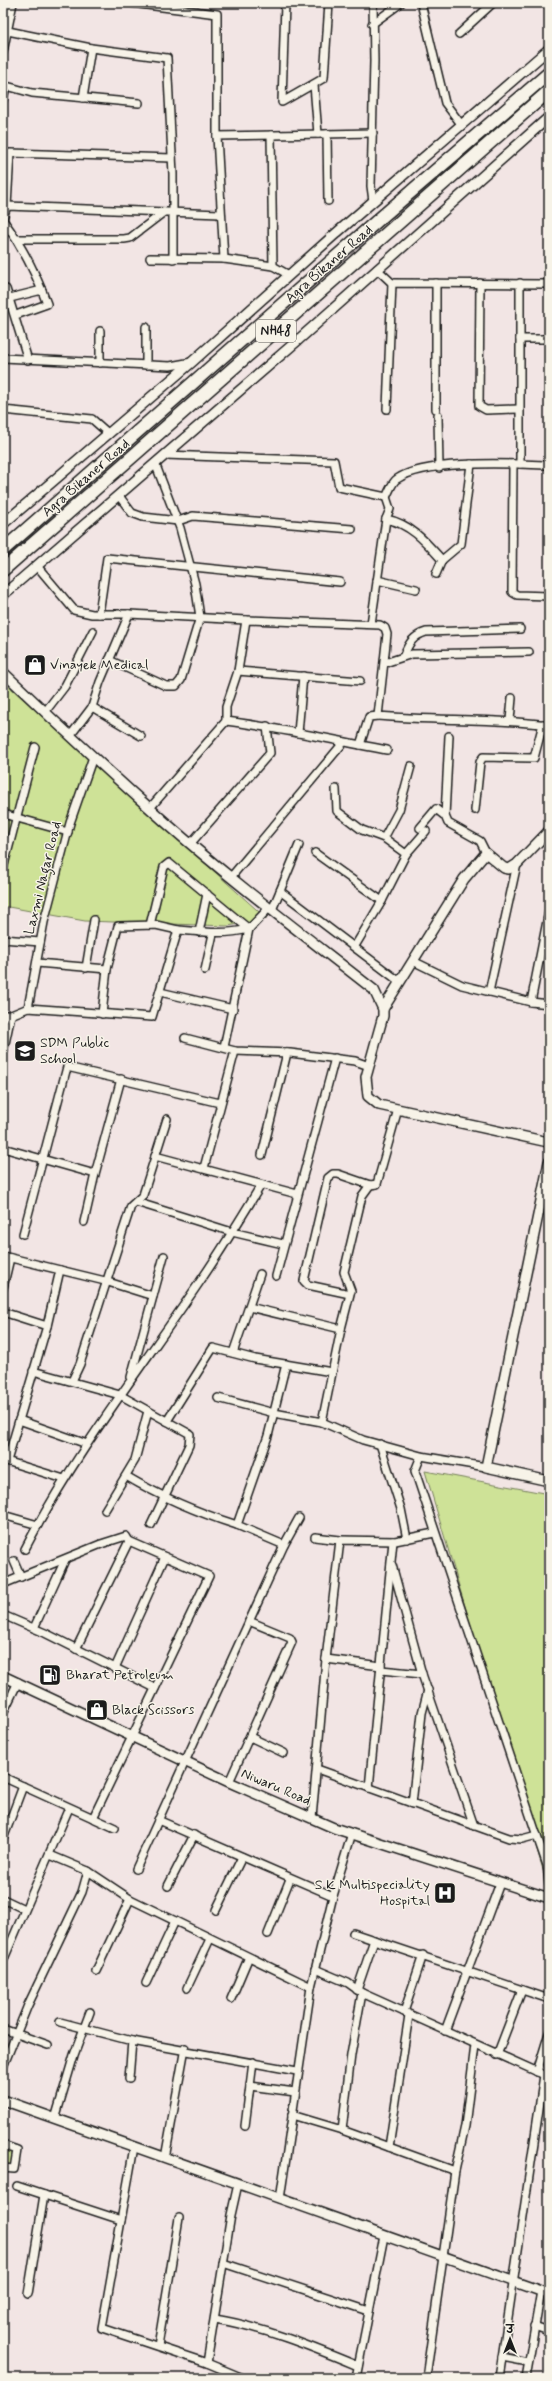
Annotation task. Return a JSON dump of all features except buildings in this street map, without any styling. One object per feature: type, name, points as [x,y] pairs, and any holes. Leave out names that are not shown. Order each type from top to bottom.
[{"type":"highway","name":"NH48","points":[[3,550],[377,221],[549,73]]},
{"type":"highway","name":"Agra Bikaner Road","points":[[3,570],[549,91]]},
{"type":"street","points":[[3,52],[5,31],[13,3]]},
{"type":"street","points":[[131,3],[217,14],[217,136],[220,214],[224,259]]},
{"type":"street","points":[[285,3],[282,102],[314,86],[324,78],[328,3]]},
{"type":"street","points":[[373,3],[372,24],[374,61],[371,186],[373,201]]},
{"type":"street","points":[[372,24],[401,3]]},
{"type":"street","points":[[421,3],[445,102],[461,124]]},
{"type":"street","points":[[459,34],[493,3]]},
{"type":"street","points":[[5,31],[91,48],[167,58],[172,158],[174,259]]},
{"type":"street","points":[[83,98],[91,48]]},
{"type":"street","points":[[3,524],[192,362],[373,201],[549,49]]},
{"type":"street","points":[[3,100],[5,85],[32,93],[139,103]]},
{"type":"street","points":[[314,86],[318,134]]},
{"type":"street","points":[[3,595],[119,496],[549,117]]},
{"type":"street","points":[[217,136],[373,133]]},
{"type":"street","points":[[326,134],[328,201]]},
{"type":"street","points":[[271,135],[273,266]]},
{"type":"street","points":[[16,315],[48,304],[17,239],[3,219],[7,206],[10,153],[172,158]]},
{"type":"street","points":[[7,206],[220,214]]},
{"type":"street","points":[[17,239],[124,240],[130,238],[164,212]]},
{"type":"street","points":[[150,258],[224,259],[273,266],[289,275]]},
{"type":"street","points":[[377,269],[392,283],[549,284]]},
{"type":"street","points":[[387,409],[392,283]]},
{"type":"street","points":[[436,283],[439,468]]},
{"type":"street","points":[[480,283],[479,406],[486,410],[519,410]]},
{"type":"street","points":[[520,283],[519,410],[512,592],[518,595],[549,596]]},
{"type":"street","points":[[3,288],[6,288],[16,315],[28,360]]},
{"type":"street","points":[[10,298],[42,290]]},
{"type":"street","points":[[146,327],[146,365]]},
{"type":"street","points":[[100,331],[100,363]]},
{"type":"street","points":[[520,339],[549,339]]},
{"type":"street","points":[[3,358],[170,366],[192,362]]},
{"type":"street","points":[[3,410],[92,419],[109,434]]},
{"type":"street","points":[[165,455],[334,461],[339,487],[386,497]]},
{"type":"street","points":[[109,660],[166,686],[176,686],[181,680],[200,617],[190,566],[178,521],[155,463]]},
{"type":"street","points":[[436,574],[442,560],[461,544],[471,464]]},
{"type":"street","points":[[371,624],[386,519],[390,509],[386,497],[396,480],[423,470],[471,464],[549,465]]},
{"type":"street","points":[[119,496],[132,513],[143,517],[178,521],[186,517],[193,516],[352,529]]},
{"type":"street","points":[[386,519],[397,521],[420,534],[442,560]]},
{"type":"street","points":[[99,614],[107,558],[340,582]]},
{"type":"street","points":[[37,566],[74,610],[99,614],[371,624],[385,628],[387,634],[385,663],[378,716]]},
{"type":"street","points":[[377,580],[416,589]]},
{"type":"street","points":[[70,736],[92,707],[109,660],[129,614]]},
{"type":"street","points":[[150,808],[226,721],[226,708],[238,671],[246,620]]},
{"type":"street","points":[[404,655],[408,644],[414,637],[426,632],[520,629]]},
{"type":"street","points":[[45,712],[65,686],[94,631]]},
{"type":"street","points":[[385,663],[404,655],[529,652]]},
{"type":"street","points":[[238,671],[360,682]]},
{"type":"street","points":[[3,672],[70,736],[150,808],[270,909],[374,990],[383,1009],[384,1016],[366,1077],[368,1096],[379,1105],[549,1141]]},
{"type":"street","points":[[298,733],[303,676]]},
{"type":"street","points":[[510,720],[512,698]]},
{"type":"street","points":[[92,707],[141,736]]},
{"type":"street","points":[[360,745],[369,717],[510,720],[546,724],[534,758],[483,757],[480,762],[475,810]]},
{"type":"street","points":[[226,721],[267,726],[343,743],[387,750]]},
{"type":"street","points":[[191,843],[270,753],[267,726]]},
{"type":"street","points":[[449,736],[445,816],[448,823],[480,841],[486,853],[504,868],[509,869],[517,864],[549,831]]},
{"type":"street","points":[[231,877],[343,743]]},
{"type":"street","points":[[3,869],[35,747]]},
{"type":"street","name":"Laxmi Nagar Road","points":[[28,1008],[40,942],[68,832],[93,757]]},
{"type":"street","points":[[384,838],[399,810],[411,766]]},
{"type":"street","points":[[336,789],[337,810],[362,830],[384,838],[406,854]]},
{"type":"street","points":[[355,946],[382,901],[406,854],[436,809],[445,816]]},
{"type":"street","points":[[3,814],[68,832]]},
{"type":"street","points":[[102,1014],[107,969],[118,926],[150,925],[213,934],[232,933],[249,929],[270,909],[280,891],[299,845]]},
{"type":"street","points":[[314,853],[382,901]]},
{"type":"street","points":[[383,1009],[464,879],[486,853]]},
{"type":"street","points":[[150,925],[166,864],[169,863],[249,929]]},
{"type":"street","points":[[490,992],[517,864]]},
{"type":"street","points":[[280,891],[355,946],[400,982]]},
{"type":"street","points":[[199,932],[207,894]]},
{"type":"street","points":[[531,1002],[549,911]]},
{"type":"street","points":[[86,968],[94,920]]},
{"type":"street","points":[[224,1047],[249,929]]},
{"type":"street","points":[[3,1014],[11,1015],[28,1008],[152,1017],[178,930]]},
{"type":"street","points":[[205,970],[213,934]]},
{"type":"street","points":[[3,939],[40,942]]},
{"type":"street","points":[[413,961],[462,985],[531,1002],[549,1004]]},
{"type":"street","points":[[36,963],[107,969]]},
{"type":"street","points":[[160,992],[233,1009]]},
{"type":"street","points":[[3,1053],[11,1015]]},
{"type":"street","points":[[186,1038],[235,1051],[287,1053],[335,1058],[355,1061],[369,1066]]},
{"type":"street","points":[[204,1168],[235,1051]]},
{"type":"street","points":[[262,1155],[287,1053]]},
{"type":"street","points":[[276,1276],[283,1244],[335,1058]]},
{"type":"street","points":[[23,1234],[67,1067],[220,1103]]},
{"type":"street","points":[[84,1222],[95,1174],[121,1079]]},
{"type":"street","points":[[322,1422],[341,1329],[350,1294],[308,1286],[304,1278],[328,1178],[333,1174],[338,1174],[370,1185],[377,1184],[398,1109]]},
{"type":"street","points":[[72,1381],[80,1364],[105,1281],[131,1206],[143,1195],[167,1119]]},
{"type":"street","points":[[3,1148],[43,1158],[95,1174]]},
{"type":"street","points":[[155,1156],[297,1194]]},
{"type":"street","points":[[486,1467],[549,1162]]},
{"type":"street","points":[[25,1549],[64,1479],[120,1395],[200,1282],[261,1185]]},
{"type":"street","points":[[351,1291],[344,1272],[362,1196],[370,1185]]},
{"type":"street","points":[[136,1202],[232,1232],[283,1244]]},
{"type":"street","points":[[130,1381],[164,1256]]},
{"type":"street","points":[[3,1288],[7,1257],[105,1281],[153,1296]]},
{"type":"street","points":[[60,1270],[47,1326],[34,1371],[5,1460],[64,1479]]},
{"type":"street","points":[[233,1353],[260,1274]]},
{"type":"street","points":[[249,1307],[341,1329]]},
{"type":"street","points":[[3,1312],[47,1326]]},
{"type":"street","points":[[167,1421],[212,1349],[332,1372]]},
{"type":"street","points":[[237,1525],[268,1436],[286,1364]]},
{"type":"street","points":[[34,1371],[120,1395],[190,1434],[190,1442],[151,1525]]},
{"type":"street","points":[[218,1398],[274,1413],[322,1422],[363,1440],[421,1456],[486,1467],[549,1481]]},
{"type":"street","points":[[105,1510],[135,1460],[148,1411]]},
{"type":"street","points":[[19,1420],[87,1444]]},
{"type":"street","points":[[380,1444],[400,1509],[407,1539]]},
{"type":"street","points":[[421,1456],[415,1471],[434,1533],[537,1836],[546,1865],[549,1884]]},
{"type":"street","points":[[126,1476],[163,1497],[194,1511],[237,1525],[284,1545]]},
{"type":"street","points":[[3,1515],[38,1525]]},
{"type":"street","points":[[136,1869],[284,1545],[299,1518]]},
{"type":"street","points":[[314,1537],[340,1540],[393,1541],[434,1533]]},
{"type":"street","points":[[3,1584],[126,1536],[129,1541],[209,1576],[93,1818]]},
{"type":"street","points":[[312,1818],[326,1659],[340,1540]]},
{"type":"street","points":[[76,1649],[129,1541]]},
{"type":"street","points":[[369,1788],[392,1565],[393,1541]]},
{"type":"street","points":[[115,1668],[165,1557]]},
{"type":"street","points":[[34,1628],[65,1560]]},
{"type":"street","points":[[14,1561],[21,1577]]},
{"type":"street","points":[[392,1565],[422,1674],[474,1826]]},
{"type":"street","points":[[3,1615],[34,1628],[155,1688]]},
{"type":"street","points":[[229,1782],[292,1642],[290,1638],[249,1621]]},
{"type":"street","points":[[326,1659],[422,1674]]},
{"type":"street","name":"Niwaru Road","points":[[3,1676],[229,1782],[312,1818],[500,1883],[549,1898]]},
{"type":"street","points":[[3,1713],[18,1682]]},
{"type":"street","points":[[412,1804],[422,1713],[428,1690]]},
{"type":"street","points":[[250,1737],[284,1754]]},
{"type":"street","points":[[317,1769],[474,1826],[515,1839],[537,1836]]},
{"type":"street","points":[[3,1777],[115,1828]]},
{"type":"street","points":[[3,1839],[23,1786]]},
{"type":"street","points":[[3,1959],[24,1909],[50,1855],[69,1808]]},
{"type":"street","points":[[158,1820],[290,1879],[333,1896]]},
{"type":"street","points":[[280,2199],[297,2070],[311,1987],[333,1896],[352,1833]]},
{"type":"street","points":[[168,1886],[194,1836]]},
{"type":"street","points":[[50,1855],[88,1871],[130,1899],[248,1958],[311,1987]]},
{"type":"street","points":[[216,1910],[242,1857]]},
{"type":"street","points":[[3,2067],[28,2005],[82,1892],[88,1871]]},
{"type":"street","points":[[268,1934],[290,1879]]},
{"type":"street","points":[[445,2031],[500,1883]]},
{"type":"street","points":[[3,1899],[24,1909]]},
{"type":"street","points":[[96,1971],[130,1899]]},
{"type":"street","points":[[146,1983],[175,1921]]},
{"type":"street","points":[[353,1933],[423,1955],[549,1999]]},
{"type":"street","points":[[187,1988],[210,1939]]},
{"type":"street","points":[[342,2130],[360,1991],[374,1940]]},
{"type":"street","points":[[389,2147],[407,2013],[423,1955]]},
{"type":"street","points":[[231,1999],[248,1958]]},
{"type":"street","points":[[315,1969],[475,2045],[547,2076],[498,2378]]},
{"type":"street","points":[[497,2055],[522,1990]]},
{"type":"street","points":[[55,2119],[74,2054],[90,2012]]},
{"type":"street","points":[[60,2022],[84,2030],[132,2040],[185,2048],[297,2070]]},
{"type":"street","points":[[3,2029],[48,2045]]},
{"type":"street","points":[[537,2072],[549,2033]]},
{"type":"street","points":[[129,2079],[132,2040]]},
{"type":"street","points":[[426,2378],[455,2171],[465,2126],[475,2045]]},
{"type":"street","points":[[165,2158],[185,2048]]},
{"type":"street","points":[[245,2126],[253,2062]]},
{"type":"street","points":[[250,2086],[295,2092]]},
{"type":"street","points":[[3,2100],[545,2292],[534,2326],[526,2378]]},
{"type":"street","points":[[292,2115],[342,2130],[455,2171]]},
{"type":"street","points":[[3,2145],[17,2150],[14,2169],[3,2168]]},
{"type":"street","points":[[134,2147],[102,2328],[207,2363],[243,2378]]},
{"type":"street","points":[[207,2363],[223,2263],[238,2184]]},
{"type":"street","points":[[17,2186],[121,2220]]},
{"type":"street","points":[[28,2294],[44,2195]]},
{"type":"street","points":[[158,2346],[179,2218]]},
{"type":"street","points":[[356,2378],[384,2236]]},
{"type":"street","points":[[223,2263],[369,2311]]},
{"type":"street","points":[[215,2319],[241,2323],[320,2350],[358,2366]]},
{"type":"street","points":[[534,2326],[549,2331]]},
{"type":"street","points":[[502,2357],[528,2362]]},
{"type":"green space","points":[[3,681],[267,919],[228,926],[85,921],[3,906]]},
{"type":"green space","points":[[425,1471],[549,1494],[549,1890]]},
{"type":"green space","points":[[3,2147],[14,2151],[11,2167],[3,2166]]},
{"type":"place","name":"Vinayek Medical","points":[[35,665]]},
{"type":"place","name":"SDM Public School","points":[[25,1051]]},
{"type":"place","name":"Bharat Petroleum","points":[[50,1675]]},
{"type":"place","name":"Black Scissors","points":[[97,1710]]},
{"type":"place","name":"S K Multispeciality Hospital","points":[[445,1893]]}]
